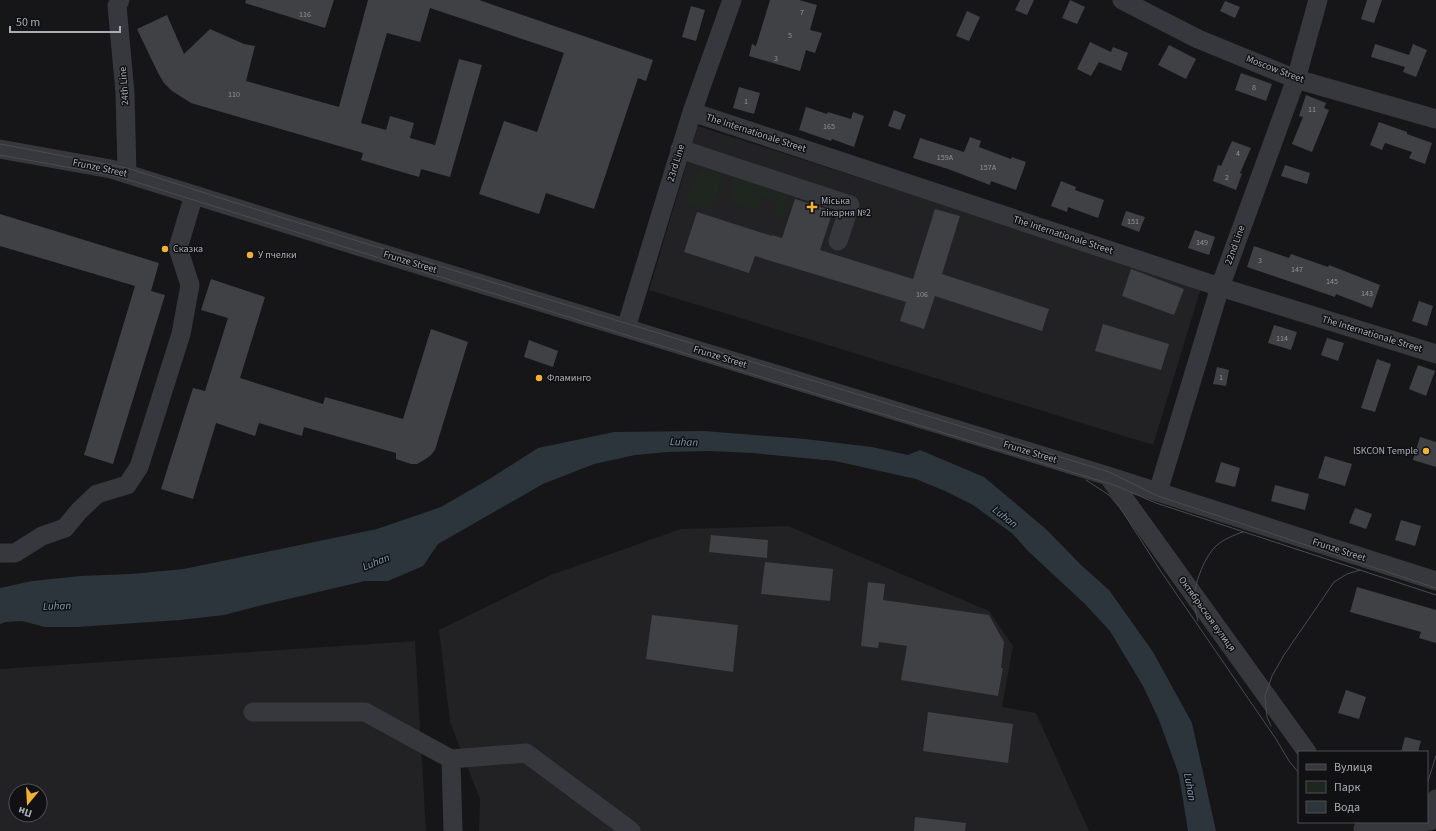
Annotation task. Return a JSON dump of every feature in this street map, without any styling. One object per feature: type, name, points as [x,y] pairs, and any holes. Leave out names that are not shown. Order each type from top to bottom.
[{"type":"street","name":"24th Line","points":[[120,0],[117,6],[125,93],[127,174]]},
{"type":"street","name":"23rd Line","points":[[626,328],[680,149],[732,0]]},
{"type":"street","name":"Moscow Street","points":[[1122,0],[1198,39],[1296,78],[1436,119]]},
{"type":"street","name":"22nd Line","points":[[1158,492],[1220,287],[1296,78],[1318,0]]},
{"type":"street","name":"The Internationale Street","points":[[692,112],[1220,287],[1436,354]]},
{"type":"street","name":"Frunze Street","points":[[0,149],[112,169],[1108,476],[1436,581]]},
{"type":"street","points":[[680,149],[850,205],[838,241]]},
{"type":"street","points":[[0,553],[15,553],[42,536],[65,528],[79,511],[97,494],[127,485],[139,466],[181,334],[190,285],[178,248],[194,195]]},
{"type":"street","name":"Октябрьская вулиця","points":[[1108,476],[1306,751]]},
{"type":"street","points":[[253,712],[365,712],[451,759],[526,753],[631,831]]},
{"type":"street","points":[[451,759],[453,831]]},
{"type":"street","points":[[1429,821],[1436,799]]},
{"type":"street","points":[[1361,827],[1406,823]]},
{"type":"shaded area","name":"Міська лікарня №2","points":[[698,126],[1201,288],[1153,445],[649,290]]},
{"type":"shaded area","points":[[788,526],[989,611],[1013,646],[1002,707],[1036,713],[1089,831],[479,831],[480,799],[450,722],[439,630],[551,575],[681,529]]},
{"type":"shaded area","points":[[415,641],[426,831],[0,831],[0,669]]},
{"type":"green space","points":[[705,169],[720,171],[722,176],[716,200],[709,209],[688,205],[689,192],[693,183],[700,172]]},
{"type":"green space","points":[[738,176],[789,193],[782,217],[776,216],[774,201],[764,197],[759,206],[755,208],[748,208],[734,203],[730,196],[734,181]]},
{"type":"water","name":"Luhan","points":[[704,431],[805,439],[872,447],[908,455],[920,450],[984,477],[1047,530],[1081,565],[1109,590],[1153,652],[1192,723],[1216,831],[1188,831],[1179,775],[1159,720],[1143,686],[1110,631],[1085,604],[1028,551],[1013,534],[973,505],[916,479],[835,461],[753,453],[709,451],[668,452],[635,455],[594,464],[543,484],[438,544],[423,566],[388,581],[365,581],[224,615],[180,620],[77,627],[45,627],[22,621],[0,624],[0,588],[32,581],[184,569],[377,529],[441,507],[491,478],[538,448],[614,432]]},
{"type":"building","points":[[246,0],[334,0],[325,28],[245,3]]},
{"type":"building","points":[[368,0],[479,0],[653,60],[646,81],[638,78],[594,209],[546,193],[539,214],[479,194],[504,121],[537,132],[564,53],[430,8],[420,42],[387,33],[361,123],[386,130],[390,116],[414,123],[410,138],[435,145],[459,59],[482,65],[450,177],[421,169],[419,177],[361,160],[363,153],[191,103],[172,91],[164,83],[137,29],[167,15],[184,54],[210,29],[244,44],[255,46],[246,81],[339,107]]},
{"type":"building","points":[[770,0],[799,0],[817,5],[810,30],[822,33],[815,53],[806,50],[800,71],[749,56],[752,44],[756,46]]},
{"type":"building","points":[[1020,0],[1034,0],[1027,15],[1015,10]]},
{"type":"building","points":[[1070,0],[1085,7],[1077,24],[1062,18]]},
{"type":"building","points":[[1367,0],[1382,0],[1374,23],[1361,19]]},
{"type":"building","points":[[1225,1],[1240,7],[1235,18],[1220,11]]},
{"type":"building","points":[[691,6],[705,10],[696,41],[682,37]]},
{"type":"building","points":[[967,11],[980,17],[969,41],[956,36]]},
{"type":"building","points":[[1090,42],[1111,52],[1113,47],[1128,53],[1121,71],[1099,62],[1091,76],[1077,69]]},
{"type":"building","points":[[1375,44],[1409,55],[1413,44],[1427,50],[1416,77],[1403,72],[1405,67],[1371,57]]},
{"type":"building","points":[[1169,45],[1196,59],[1186,79],[1158,65]]},
{"type":"building","points":[[1241,73],[1272,84],[1266,101],[1235,90]]},
{"type":"building","points":[[739,87],[760,93],[754,114],[733,108]]},
{"type":"building","points":[[1306,95],[1326,103],[1324,108],[1329,110],[1312,152],[1292,144],[1303,117],[1299,116]]},
{"type":"building","points":[[806,107],[827,114],[828,112],[851,119],[853,112],[864,116],[854,147],[799,130]]},
{"type":"building","points":[[894,110],[906,115],[900,130],[888,126]]},
{"type":"building","points":[[1379,122],[1432,143],[1425,164],[1409,158],[1412,152],[1385,143],[1382,150],[1370,145]]},
{"type":"building","points":[[970,137],[981,141],[979,147],[1011,159],[1012,157],[1026,162],[1016,190],[991,181],[990,185],[948,169],[913,158],[920,138],[964,152]]},
{"type":"building","points":[[1232,141],[1251,148],[1240,173],[1242,174],[1236,190],[1213,181],[1218,165],[1221,166]]},
{"type":"building","points":[[1285,165],[1310,173],[1307,184],[1281,176]]},
{"type":"building","points":[[1061,181],[1076,187],[1075,190],[1104,200],[1098,218],[1068,207],[1067,212],[1051,206]]},
{"type":"building","points":[[795,199],[833,211],[820,250],[913,279],[935,209],[960,216],[942,274],[1049,309],[1042,331],[935,296],[924,329],[900,321],[906,302],[755,256],[749,273],[684,252],[697,212],[782,238]]},
{"type":"building","points":[[1126,211],[1145,217],[1139,232],[1121,225]]},
{"type":"building","points":[[0,214],[159,263],[151,291],[165,295],[113,464],[84,455],[135,286],[0,246]]},
{"type":"building","points":[[1195,230],[1215,237],[1209,255],[1188,248]]},
{"type":"building","points":[[1254,246],[1289,258],[1291,254],[1328,267],[1329,265],[1380,285],[1372,308],[1336,294],[1335,297],[1247,267]]},
{"type":"building","points":[[1131,269],[1184,289],[1174,315],[1122,296]]},
{"type":"building","points":[[211,279],[265,297],[240,378],[323,404],[325,397],[403,419],[431,329],[468,342],[435,450],[424,460],[417,464],[411,464],[396,459],[396,453],[304,427],[302,436],[259,423],[255,436],[216,423],[193,499],[161,489],[193,388],[205,391],[228,318],[201,310]]},
{"type":"building","points":[[1419,301],[1433,306],[1427,326],[1412,321]]},
{"type":"building","points":[[1103,324],[1169,344],[1161,370],[1095,351]]},
{"type":"building","points":[[1274,325],[1297,332],[1291,350],[1268,343]]},
{"type":"building","points":[[1327,338],[1344,343],[1338,361],[1321,355]]},
{"type":"building","points":[[529,340],[558,351],[553,367],[524,357]]},
{"type":"building","points":[[1377,359],[1391,364],[1375,412],[1361,408]]},
{"type":"building","points":[[1418,365],[1435,371],[1426,396],[1409,389]]},
{"type":"building","points":[[1217,367],[1229,370],[1226,386],[1213,384]]},
{"type":"building","name":"ISKCON Temple","points":[[1420,437],[1436,442],[1436,467],[1413,460]]},
{"type":"building","points":[[1325,456],[1352,464],[1345,486],[1318,478]]},
{"type":"building","points":[[1221,462],[1240,468],[1235,487],[1215,482]]},
{"type":"building","points":[[1275,485],[1309,494],[1305,510],[1271,501]]},
{"type":"building","points":[[1355,508],[1372,514],[1366,529],[1349,523]]},
{"type":"building","points":[[1401,520],[1421,526],[1415,546],[1395,540]]},
{"type":"building","points":[[711,535],[768,540],[767,558],[709,552]]},
{"type":"building","points":[[765,562],[833,569],[830,601],[761,594]]},
{"type":"building","points":[[868,582],[885,584],[883,600],[989,615],[1004,642],[1001,668],[1003,668],[998,696],[901,680],[907,646],[879,642],[878,648],[861,646]]},
{"type":"building","points":[[1357,587],[1436,610],[1436,643],[1419,638],[1421,632],[1350,612]]},
{"type":"building","points":[[652,615],[738,625],[733,672],[646,659]]},
{"type":"building","points":[[1346,690],[1366,697],[1359,719],[1338,713]]},
{"type":"building","points":[[928,712],[1013,724],[1008,763],[923,751]]},
{"type":"building","points":[[1405,737],[1421,741],[1418,751],[1401,751]]},
{"type":"building","points":[[915,817],[966,823],[965,831],[914,831]]},
{"type":"tram line","points":[[0,144],[127,168],[283,218],[1109,472],[1158,496],[1436,588]]},
{"type":"tram line","points":[[0,155],[111,175],[136,182],[732,368],[1114,485],[1156,503],[1436,595]]},
{"type":"tram line","points":[[1086,480],[1109,495],[1121,509],[1160,570],[1276,739],[1289,761],[1298,772]]},
{"type":"tram line","points":[[1198,621],[1194,597],[1198,577],[1204,563],[1216,546],[1243,532]]},
{"type":"tram line","points":[[1271,726],[1267,717],[1265,696],[1272,676],[1284,655],[1334,582],[1347,574],[1360,570]]},
{"type":"tram line","points":[[1428,781],[1436,756]]},
{"type":"place","name":"Міська лікарня №2","points":[[812,207]]},
{"type":"place","name":"Сказка","points":[[165,249]]},
{"type":"place","name":"У пчелки","points":[[250,255]]},
{"type":"place","name":"Фламинго","points":[[539,378]]},
{"type":"place","name":"ISKCON Temple","points":[[1426,451]]}]
